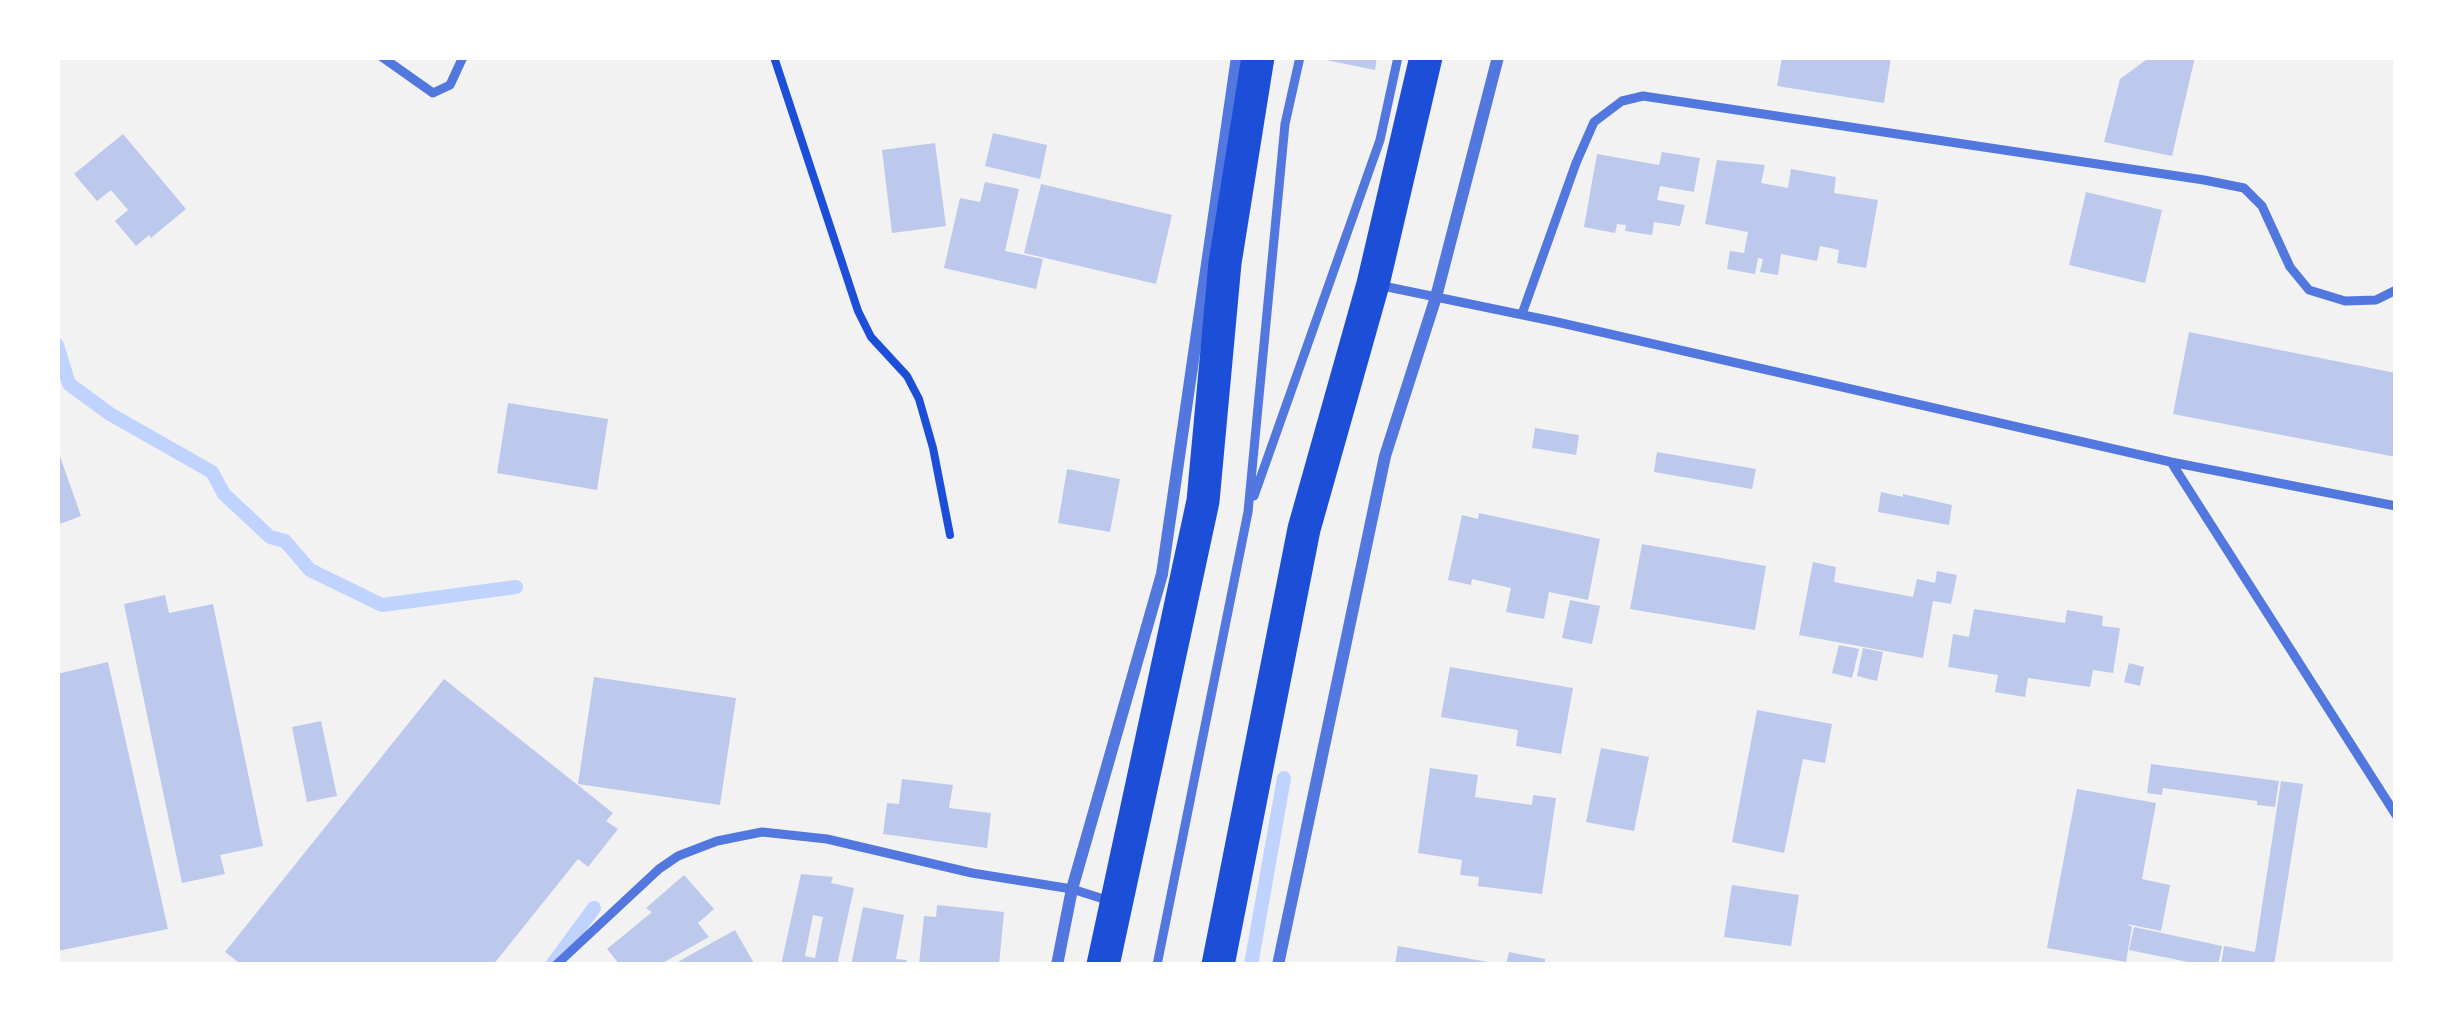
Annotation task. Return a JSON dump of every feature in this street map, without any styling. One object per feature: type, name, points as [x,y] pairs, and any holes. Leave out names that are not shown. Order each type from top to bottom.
[{"type":"highway","points":[[1103,965],[1203,501],[1225,263],[1258,57]]},
{"type":"highway","points":[[1218,965],[1304,529],[1372,284],[1426,57]]},
{"type":"street","points":[[1058,965],[1072,889],[1162,574],[1237,57]]},
{"type":"street","points":[[1278,965],[1385,456],[1436,297],[1498,57]]},
{"type":"lane","points":[[382,57],[434,93],[450,85],[463,57]]},
{"type":"lane","points":[[1157,965],[1248,512],[1286,124],[1300,57]]},
{"type":"lane","points":[[1248,512],[1381,140],[1398,57]]},
{"type":"lane","points":[[1522,314],[1594,122],[1622,101],[1643,96],[2244,188],[2262,206],[2290,267],[2309,290],[2345,301],[2376,300],[2396,290]]},
{"type":"lane","points":[[1372,284],[2171,462],[2396,506]]},
{"type":"lane","points":[[2171,462],[2396,815]]},
{"type":"lane","points":[[556,965],[678,856],[717,841],[762,832],[827,839],[1115,902]]},
{"type":"path","points":[[774,57],[858,311],[871,337],[907,376],[920,399],[950,535]]},
{"type":"building","points":[[1321,57],[1377,57],[1375,70]]},
{"type":"building","points":[[1782,57],[1891,57],[1884,103],[1777,86]]},
{"type":"building","points":[[2150,57],[2195,57],[2172,156],[2104,142],[2120,79]]},
{"type":"building","points":[[993,133],[1047,145],[1040,179],[985,166]]},
{"type":"building","points":[[123,134],[186,209],[136,246],[115,221],[128,210],[111,190],[97,201],[74,174]]},
{"type":"building","points":[[935,143],[946,226],[892,233],[882,150]]},
{"type":"building","points":[[1662,152],[1700,158],[1694,192],[1660,186],[1657,200],[1685,205],[1680,226],[1654,222],[1652,235],[1625,231],[1626,225],[1617,224],[1615,233],[1584,227],[1597,154],[1659,165]]},
{"type":"building","points":[[1717,160],[1765,165],[1761,183],[1788,188],[1791,169],[1836,177],[1834,193],[1878,200],[1866,268],[1837,263],[1839,250],[1820,246],[1817,261],[1781,254],[1778,275],[1760,272],[1763,259],[1758,258],[1755,274],[1727,269],[1730,251],[1744,253],[1748,232],[1705,224]]},
{"type":"building","points":[[985,182],[1019,189],[1005,251],[1043,259],[1036,289],[944,268],[960,198],[980,202]]},
{"type":"building","points":[[1041,184],[1172,215],[1156,284],[1024,253]]},
{"type":"building","points":[[2086,192],[2162,210],[2145,283],[2069,265]]},
{"type":"building","points":[[2189,332],[2396,373],[2396,457],[2173,414]]},
{"type":"building","points":[[508,403],[608,419],[597,490],[497,473]]},
{"type":"building","points":[[1535,428],[1579,435],[1576,455],[1532,448]]},
{"type":"building","points":[[57,448],[81,516],[57,525]]},
{"type":"building","points":[[1657,452],[1756,469],[1752,489],[1654,472]]},
{"type":"building","points":[[1067,469],[1120,479],[1110,532],[1058,523]]},
{"type":"building","points":[[1881,492],[1952,505],[1949,525],[1878,512]]},
{"type":"building","points":[[1479,513],[1600,539],[1588,600],[1549,592],[1544,619],[1506,612],[1511,588],[1472,579],[1471,585],[1448,580],[1462,515],[1478,519]]},
{"type":"building","points":[[1642,544],[1766,566],[1755,630],[1630,609]]},
{"type":"building","points":[[1813,562],[1836,567],[1834,582],[1913,597],[1917,579],[1935,583],[1937,571],[1957,575],[1951,604],[1933,601],[1923,658],[1799,635]]},
{"type":"building","points":[[165,595],[169,613],[213,604],[263,846],[220,855],[225,874],[182,883],[124,604]]},
{"type":"building","points":[[1570,600],[1600,606],[1592,644],[1562,638]]},
{"type":"building","points":[[1974,609],[2065,623],[2067,610],[2103,616],[2102,626],[2120,628],[2113,673],[2093,670],[2090,687],[2028,678],[2025,697],[1995,692],[1998,675],[1948,667],[1953,634],[1969,637]]},
{"type":"building","points":[[1839,645],[1859,649],[1852,678],[1832,673]]},
{"type":"building","points":[[1863,648],[1883,652],[1877,681],[1857,676]]},
{"type":"building","points":[[108,662],[168,929],[57,951],[57,674]]},
{"type":"building","points":[[2129,663],[2144,667],[2140,686],[2124,682]]},
{"type":"building","points":[[1450,667],[1573,688],[1561,754],[1516,746],[1518,730],[1441,717]]},
{"type":"building","points":[[594,677],[736,698],[720,805],[578,784]]},
{"type":"building","points":[[444,679],[613,813],[606,821],[618,829],[588,867],[578,859],[493,965],[242,965],[225,952]]},
{"type":"building","points":[[1757,710],[1832,724],[1825,763],[1803,759],[1784,853],[1732,842]]},
{"type":"building","points":[[321,721],[337,796],[307,802],[292,727]]},
{"type":"building","points":[[1601,748],[1649,757],[1634,831],[1586,822]]},
{"type":"building","points":[[2151,764],[2279,781],[2275,807],[2163,788],[2162,795],[2147,793]]},
{"type":"building","points":[[1430,768],[1478,775],[1475,797],[1532,805],[1533,795],[1556,798],[1542,894],[1478,886],[1479,877],[1460,875],[1462,860],[1418,853]]},
{"type":"building","points":[[902,779],[953,785],[949,808],[991,813],[987,848],[883,834],[887,803],[899,804]]},
{"type":"building","points":[[2281,781],[2303,784],[2274,965],[2221,965],[2224,946],[2255,952]]},
{"type":"building","points":[[2077,789],[2156,803],[2142,879],[2170,885],[2161,931],[2127,924],[2132,927],[2126,962],[2047,948]]},
{"type":"building","points":[[801,874],[833,877],[831,883],[854,888],[837,965],[781,965]],"holes":[[[813,915],[823,917],[815,958],[805,956]]]},
{"type":"building","points":[[684,875],[714,909],[698,923],[709,937],[659,965],[620,965],[607,949],[652,912],[646,908]]},
{"type":"building","points":[[1732,885],[1799,895],[1791,946],[1724,937]]},
{"type":"building","points":[[937,905],[1004,912],[999,965],[919,965],[924,916],[936,917]]},
{"type":"building","points":[[863,907],[904,915],[896,959],[907,960],[906,965],[851,965]]},
{"type":"building","points":[[2134,927],[2222,946],[2218,965],[2129,950]]},
{"type":"building","points":[[735,930],[755,965],[673,965],[690,955]]},
{"type":"building","points":[[1398,946],[1494,963],[1494,965],[1395,965]]},
{"type":"building","points":[[1509,952],[1545,959],[1545,965],[1506,965]]},
{"type":"waterway","points":[[57,345],[69,384],[110,414],[212,472],[224,494],[270,537],[285,541],[310,570],[382,605],[516,587]]},
{"type":"waterway","points":[[1251,965],[1284,778]]},
{"type":"waterway","points":[[552,965],[594,908]]}]
